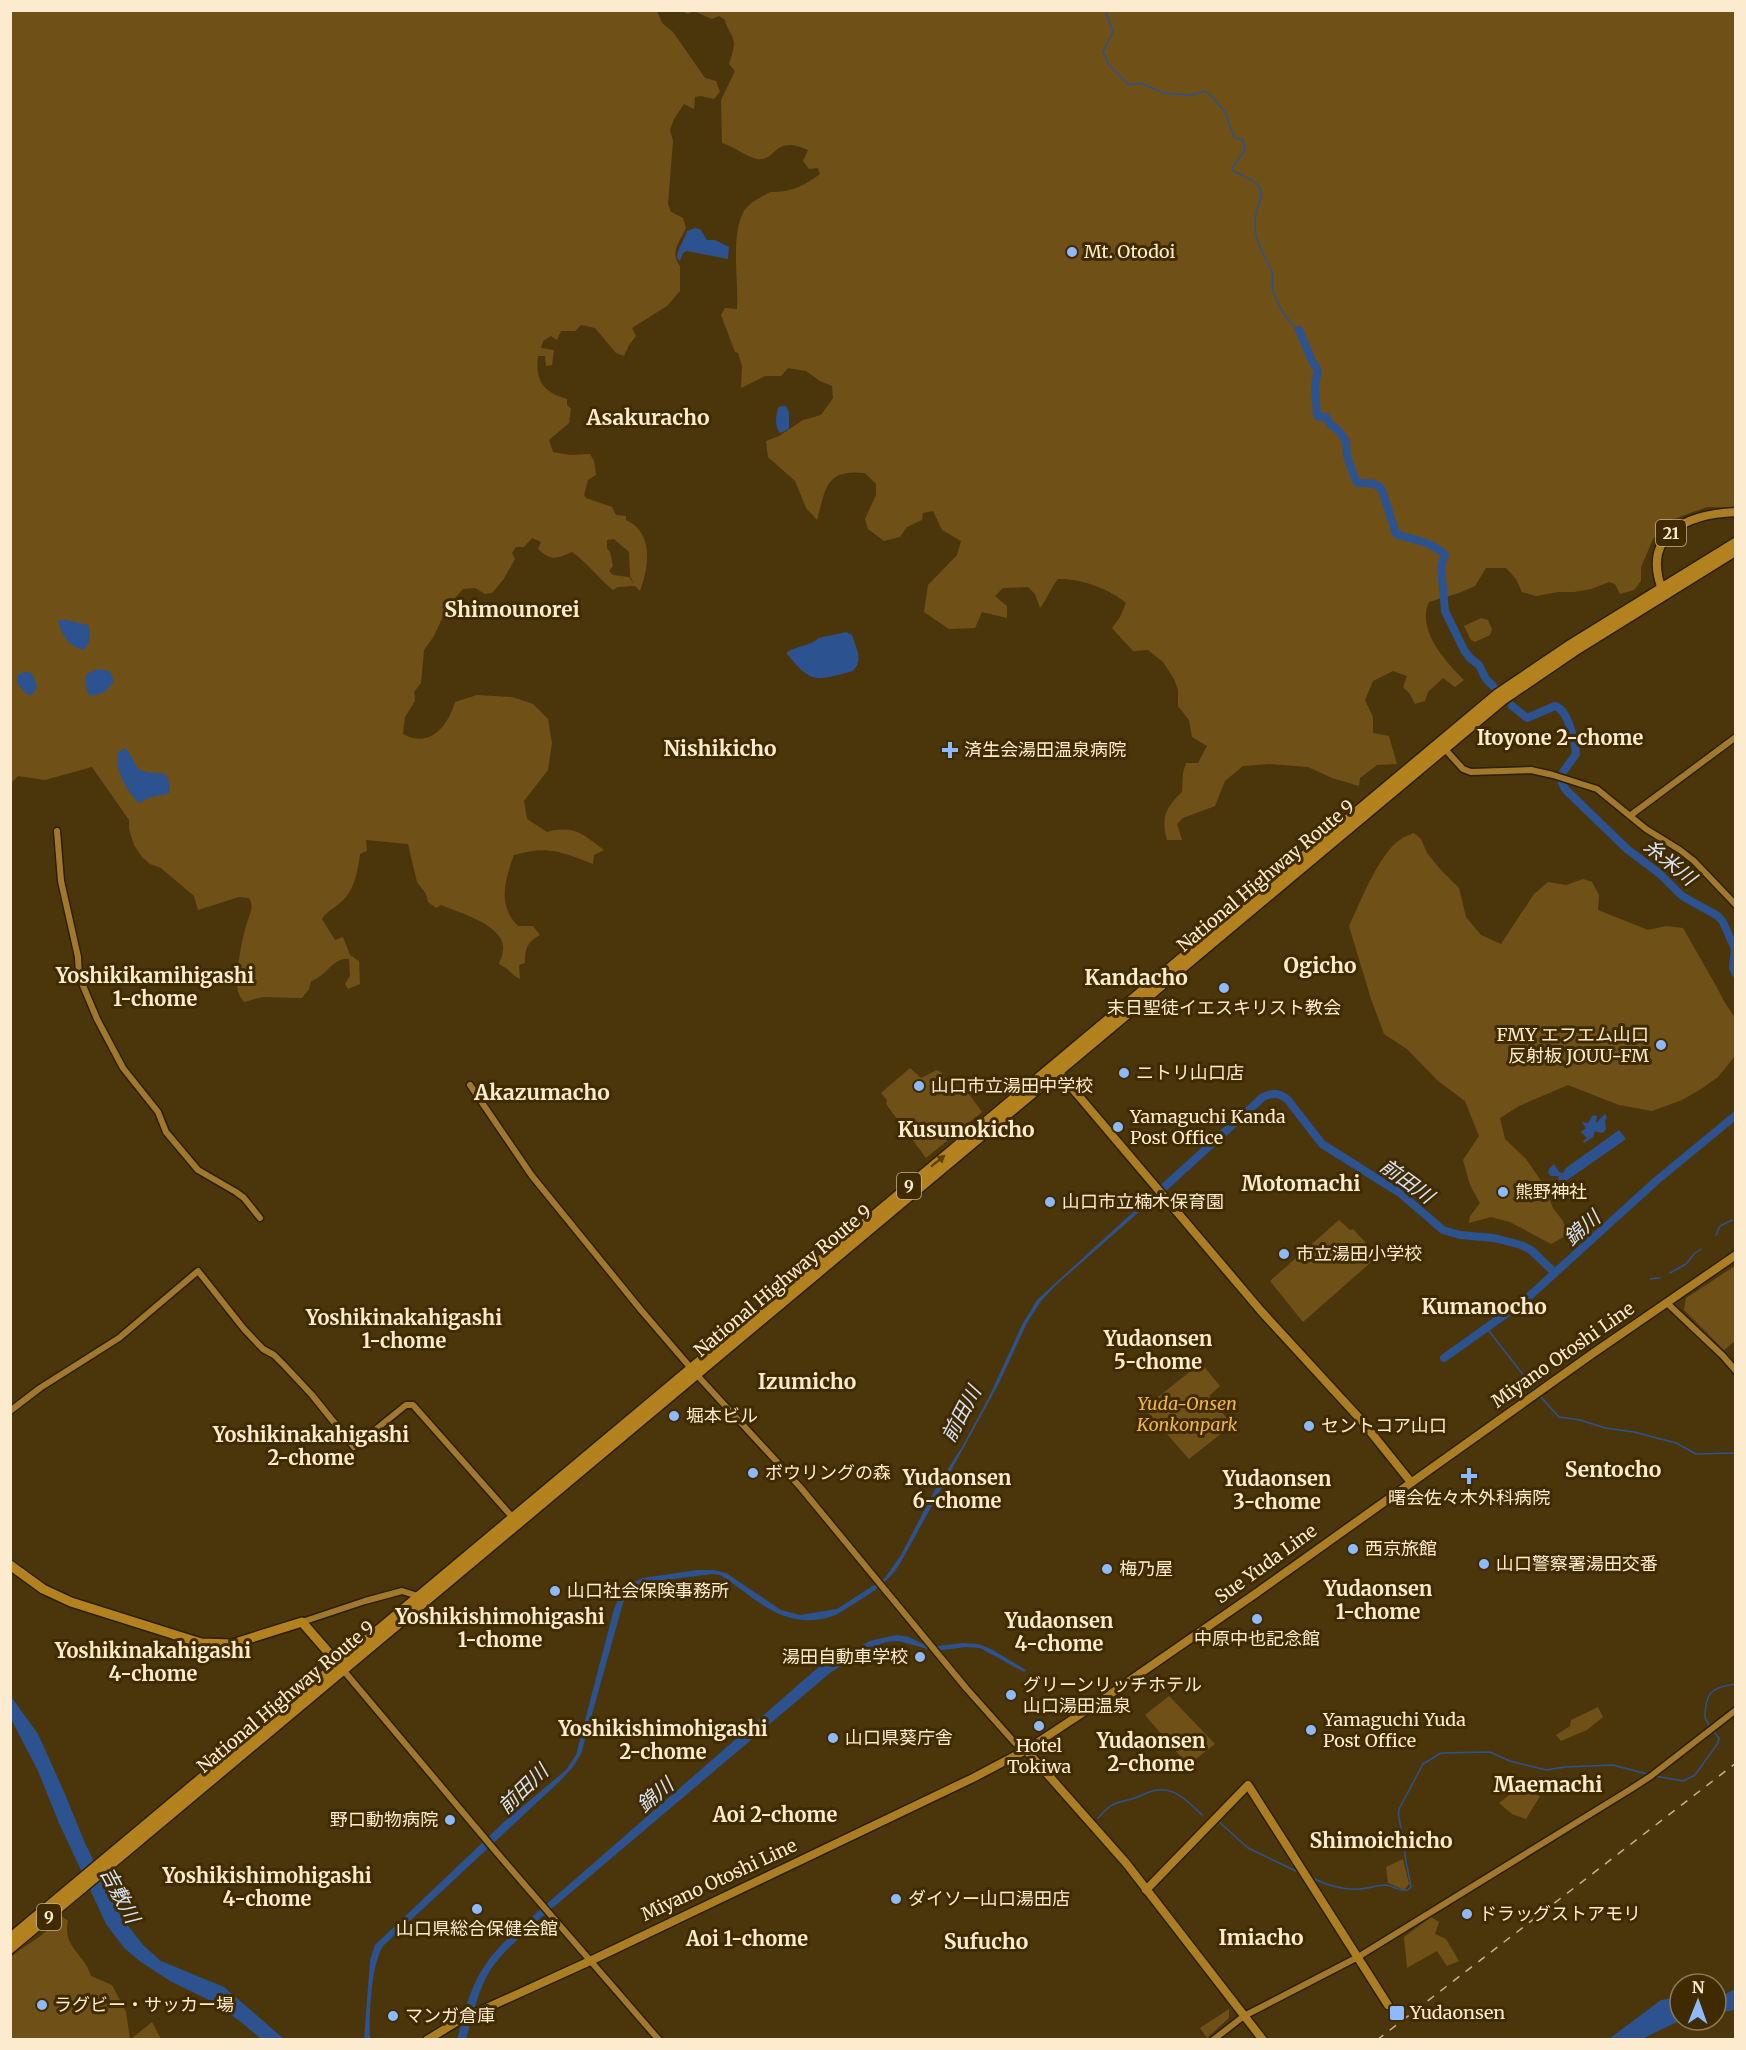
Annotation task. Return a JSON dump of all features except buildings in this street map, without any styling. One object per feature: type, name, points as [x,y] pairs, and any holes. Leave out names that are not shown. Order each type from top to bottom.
[{"type":"highway","name":"National Highway Route 9","points":[[10,1949],[106,1864],[694,1371],[717,1359],[1056,1069],[1442,746],[1536,676],[1736,542]]},
{"type":"highway","name":"National Highway Route 9","points":[[1662,592],[1736,552]]},
{"type":"highway","points":[[10,1565],[43,1589],[62,1598],[201,1643],[232,1644],[302,1622],[342,1667]]},
{"type":"highway","name":"National Highway Route 9","points":[[10,1938],[85,1882]]},
{"type":"main road","name":"21","points":[[1662,592],[1656,558],[1662,542],[1672,531],[1701,517],[1736,512]]},
{"type":"main road","points":[[1056,1069],[1261,1311],[1361,1420],[1410,1481]]},
{"type":"main road","name":"Miyano Otoshi Line","points":[[1410,1481],[1736,1255]]},
{"type":"main road","name":"Sue Yuda Line","points":[[1026,1750],[1255,1594],[1410,1481]]},
{"type":"main road","points":[[1026,1750],[1126,1863],[1263,2040]]},
{"type":"main road","name":"Miyano Otoshi Line","points":[[427,2040],[458,2021],[590,1961],[973,1778],[1026,1750]]},
{"type":"main road","points":[[1146,1890],[1248,1785],[1388,2005]]},
{"type":"street","points":[[1630,815],[1736,737]]},
{"type":"street","points":[[1442,746],[1463,769],[1472,772],[1531,770],[1588,785],[1607,796],[1646,828],[1694,861],[1736,905]]},
{"type":"street","points":[[57,831],[61,881],[78,957],[79,976],[91,1009],[123,1068],[158,1112],[166,1132],[198,1170],[244,1198],[260,1218]]},
{"type":"street","points":[[470,1085],[532,1176],[694,1371],[801,1488],[1002,1728],[1026,1750]]},
{"type":"street","points":[[10,1412],[40,1388],[119,1338],[198,1271],[244,1329],[263,1349],[274,1355],[312,1395],[354,1447],[406,1405],[413,1405],[516,1521]]},
{"type":"street","points":[[1667,1303],[1736,1371]]},
{"type":"street","points":[[302,1622],[402,1591],[424,1598]]},
{"type":"street","points":[[342,1667],[492,1847],[659,2040]]},
{"type":"street","points":[[1213,2040],[1244,2016],[1358,1958],[1631,1789],[1736,1710]]},
{"type":"green space","points":[[11,11],[657,11],[662,23],[673,32],[705,78],[716,81],[720,92],[714,99],[695,97],[694,109],[684,104],[670,130],[673,141],[668,204],[671,212],[683,218],[686,228],[675,252],[680,266],[680,291],[667,306],[632,328],[636,336],[624,356],[616,353],[595,328],[581,325],[575,331],[561,331],[557,340],[551,336],[543,341],[541,348],[554,350],[552,365],[546,366],[545,356],[538,356],[537,365],[542,384],[552,393],[567,399],[567,405],[571,409],[569,423],[549,440],[553,452],[570,455],[590,454],[594,461],[596,475],[588,480],[584,495],[586,498],[612,507],[616,515],[626,516],[626,520],[641,533],[647,551],[647,561],[640,591],[635,586],[618,587],[613,590],[572,552],[558,557],[547,556],[538,549],[541,542],[532,538],[524,547],[516,547],[512,553],[515,559],[503,580],[492,593],[485,594],[475,588],[463,589],[449,605],[449,612],[444,614],[434,636],[424,650],[421,683],[414,692],[415,701],[405,717],[403,734],[413,738],[429,737],[443,727],[455,702],[477,695],[512,697],[533,704],[548,719],[552,743],[548,770],[524,801],[527,819],[547,832],[572,830],[578,832],[604,850],[594,855],[593,864],[555,851],[536,850],[514,855],[506,883],[507,910],[518,926],[533,926],[540,935],[530,943],[526,950],[525,963],[519,965],[520,979],[499,964],[503,952],[502,941],[489,927],[469,916],[441,905],[436,908],[428,902],[426,894],[417,882],[408,844],[366,840],[367,851],[360,854],[349,893],[322,919],[335,940],[343,937],[350,955],[359,961],[360,984],[348,989],[345,984],[350,976],[349,959],[343,959],[311,981],[309,989],[302,998],[263,997],[244,1002],[237,988],[237,979],[241,946],[252,909],[249,898],[239,897],[198,910],[194,896],[161,868],[150,864],[142,857],[134,845],[129,820],[92,767],[45,780],[18,776],[11,783]],"holes":[[[614,539],[629,552],[630,576],[634,584],[629,577],[613,575],[609,571],[613,566],[607,540]]]},
{"type":"green space","points":[[694,11],[1735,11],[1735,508],[1707,507],[1671,520],[1653,539],[1641,567],[1641,581],[1634,590],[1620,594],[1615,584],[1609,582],[1591,589],[1536,596],[1522,592],[1516,579],[1506,568],[1486,568],[1475,586],[1429,602],[1426,612],[1426,623],[1434,644],[1464,680],[1455,687],[1443,678],[1428,692],[1425,701],[1415,704],[1403,687],[1407,676],[1393,671],[1373,681],[1365,700],[1373,717],[1373,733],[1389,736],[1397,764],[1377,765],[1360,778],[1359,786],[1332,778],[1308,767],[1269,764],[1243,766],[1225,781],[1215,806],[1183,818],[1177,824],[1182,840],[1167,840],[1164,825],[1166,814],[1182,792],[1186,763],[1198,763],[1207,746],[1192,737],[1189,720],[1178,706],[1178,690],[1174,679],[1163,662],[1148,650],[1133,651],[1112,628],[1126,603],[1112,593],[1094,585],[1076,580],[1058,579],[1040,608],[1035,594],[1028,587],[1003,588],[995,596],[1007,606],[1007,618],[982,612],[975,628],[949,629],[924,612],[928,585],[957,555],[961,541],[942,530],[933,511],[923,513],[922,520],[907,527],[900,537],[884,541],[868,529],[865,519],[876,495],[876,484],[865,473],[852,473],[842,474],[829,483],[817,520],[806,508],[795,481],[768,457],[766,441],[779,436],[803,420],[821,415],[833,398],[832,386],[806,371],[788,368],[781,376],[765,376],[741,388],[742,366],[721,315],[725,308],[737,309],[737,233],[746,208],[770,192],[796,188],[820,174],[818,168],[809,169],[803,161],[808,150],[796,146],[782,147],[769,157],[757,159],[722,143],[721,100],[735,71],[729,64],[734,42],[725,20],[719,16],[712,19]]},
{"type":"green space","points":[[1481,618],[1488,620],[1492,629],[1490,635],[1475,642],[1471,640],[1464,626]]},
{"type":"green space","points":[[1414,833],[1421,839],[1427,853],[1440,869],[1459,888],[1466,917],[1481,935],[1501,944],[1534,894],[1548,882],[1566,885],[1583,879],[1592,882],[1599,895],[1598,910],[1648,930],[1666,926],[1683,928],[1735,1018],[1735,1056],[1718,1077],[1682,1100],[1652,1111],[1619,1105],[1568,1085],[1519,1106],[1500,1118],[1505,1139],[1526,1159],[1544,1185],[1553,1208],[1563,1221],[1567,1235],[1551,1244],[1510,1222],[1491,1217],[1469,1223],[1470,1216],[1480,1203],[1470,1185],[1463,1160],[1479,1136],[1465,1101],[1438,1081],[1407,1049],[1384,1034],[1371,999],[1349,926],[1385,855],[1401,839]]},
{"type":"green space","points":[[910,1068],[921,1078],[937,1070],[941,1072],[946,1081],[956,1088],[963,1086],[982,1112],[926,1158],[886,1104],[887,1100],[881,1093]]},
{"type":"green space","points":[[1339,1220],[1350,1230],[1353,1229],[1378,1256],[1303,1322],[1270,1281]]},
{"type":"green space","points":[[1735,1266],[1735,1341],[1724,1350],[1684,1310],[1686,1298]]},
{"type":"green space","name":"Yuda-Onsen Konkonpark","points":[[1201,1363],[1220,1386],[1209,1396],[1232,1425],[1189,1459],[1144,1408]]},
{"type":"green space","points":[[1169,1696],[1215,1744],[1188,1765],[1145,1715]]},
{"type":"green space","points":[[1598,1707],[1603,1717],[1587,1730],[1561,1741],[1556,1735],[1570,1726],[1571,1720]]},
{"type":"green space","points":[[1514,1787],[1540,1796],[1526,1819],[1512,1814],[1499,1803],[1513,1792]]},
{"type":"green space","points":[[1403,1859],[1409,1884],[1404,1890],[1388,1883],[1386,1867]]},
{"type":"green space","points":[[60,1915],[68,1921],[68,1937],[91,1976],[112,1985],[126,2012],[130,2039],[11,2039],[11,1957],[43,1934]]},
{"type":"green space","points":[[1431,1917],[1439,1922],[1435,1934],[1446,1939],[1459,1961],[1447,1966],[1437,1951],[1407,1968],[1404,1937]]},
{"type":"green space","points":[[1229,2009],[1229,2018],[1207,2038],[1200,2028]]},
{"type":"green space","points":[[152,2022],[161,2039],[131,2039]]},
{"type":"water","points":[[700,229],[707,240],[715,240],[729,247],[728,259],[687,251],[683,253],[680,261],[677,258],[687,231]]},
{"type":"water","points":[[786,406],[789,413],[789,429],[780,433],[776,421],[778,408]]},
{"type":"water","points":[[58,620],[88,625],[90,638],[84,650],[66,640]]},
{"type":"water","points":[[846,632],[852,635],[859,658],[853,671],[831,677],[816,678],[803,671],[787,654],[819,638]]},
{"type":"water","points":[[96,669],[110,671],[114,682],[103,693],[90,696],[86,686],[86,675]]},
{"type":"water","points":[[24,672],[33,675],[37,686],[35,691],[27,695],[17,683],[18,675]]},
{"type":"water","points":[[124,748],[139,769],[145,772],[165,774],[168,778],[170,793],[137,802],[118,766],[118,753]]},
{"type":"water","points":[[1605,1114],[1607,1117],[1604,1132],[1595,1131],[1593,1137],[1584,1143],[1583,1141],[1587,1138],[1581,1132],[1586,1128],[1582,1122],[1588,1123],[1593,1115],[1597,1116],[1596,1123]]},
{"type":"water","points":[[1619,1130],[1626,1139],[1566,1181],[1558,1180],[1559,1176],[1551,1176],[1548,1173],[1554,1164],[1559,1172],[1563,1173],[1566,1168]]},
{"type":"water","points":[[1153,1194],[1156,1197],[1056,1285],[1041,1301],[1027,1323],[999,1383],[901,1562],[887,1580],[876,1589],[836,1615],[815,1620],[800,1620],[772,1610],[720,1575],[712,1574],[641,1583],[627,1596],[623,1603],[581,1754],[559,1782],[383,1946],[373,1978],[370,2039],[364,2040],[370,1960],[375,1945],[504,1822],[566,1770],[576,1755],[614,1609],[620,1595],[634,1582],[643,1578],[697,1570],[714,1570],[726,1573],[781,1610],[800,1615],[837,1609],[885,1578],[901,1555],[937,1486],[962,1447],[989,1397],[1022,1325],[1037,1300]]},
{"type":"water","points":[[896,1635],[909,1637],[923,1644],[938,1646],[978,1644],[1026,1670],[1024,1672],[980,1648],[966,1647],[935,1651],[898,1641],[886,1642],[866,1650],[830,1673],[512,1944],[486,1977],[466,2039],[457,2040],[468,2000],[480,1973],[511,1935],[821,1665],[870,1641]]},
{"type":"water","points":[[10,1695],[38,1734],[85,1843],[121,1917],[144,1946],[161,1961],[224,1987],[284,2039],[261,2039],[211,2001],[170,1981],[125,1949],[106,1924],[59,1823],[38,1771],[11,1719]]},
{"type":"water","points":[[1735,1989],[1735,2010],[1728,2011],[1728,1993]]},
{"type":"water","points":[[1668,1999],[1668,2026],[1642,2039],[1609,2039],[1661,2000]]},
{"type":"waterway","points":[[1105,10],[1113,32],[1103,52],[1109,65],[1129,85],[1141,83],[1163,93],[1192,95],[1204,91],[1225,112],[1234,137],[1243,140],[1245,150],[1232,168],[1234,172],[1254,181],[1260,189],[1261,198],[1255,217],[1258,240],[1272,272],[1272,289],[1275,297],[1287,318],[1299,330]]},
{"type":"waterway","name":"糸米川","points":[[1299,330],[1318,370],[1315,385],[1317,416],[1326,417],[1346,441],[1347,456],[1358,483],[1375,484],[1380,487],[1396,534],[1428,544],[1445,555],[1441,566],[1445,611],[1464,650],[1479,665],[1486,679],[1494,687]]},
{"type":"waterway","name":"糸米川","points":[[1512,706],[1527,718],[1555,706],[1564,713],[1576,754],[1563,772]]},
{"type":"waterway","name":"糸米川","points":[[1562,783],[1566,790],[1627,849],[1660,874],[1682,896],[1718,916],[1735,949],[1733,968],[1736,974]]},
{"type":"waterway","name":"前田川","points":[[1148,1202],[1263,1097],[1276,1094],[1288,1100],[1322,1144],[1400,1193],[1443,1230],[1521,1245],[1531,1250],[1555,1273]]},
{"type":"waterway","name":"錦川","points":[[1444,1358],[1524,1301],[1656,1181],[1736,1115]]},
{"type":"waterway","points":[[1716,1235],[1720,1226],[1732,1220]]},
{"type":"waterway","points":[[1670,1273],[1686,1264],[1701,1249]]},
{"type":"waterway","points":[[1650,1279],[1660,1278]]},
{"type":"waterway","points":[[1481,1331],[1489,1331],[1535,1390]]},
{"type":"waterway","points":[[1540,1396],[1559,1417],[1676,1443],[1696,1454],[1736,1453]]},
{"type":"waterway","points":[[1711,1728],[1705,1718],[1708,1697],[1715,1689],[1736,1684]]},
{"type":"waterway","points":[[1655,1776],[1683,1781],[1695,1775],[1718,1743],[1719,1738],[1714,1732]]},
{"type":"waterway","points":[[1313,1878],[1347,1889],[1386,1885],[1408,1890],[1411,1887],[1399,1809],[1423,1764],[1441,1753],[1490,1752],[1510,1761],[1546,1770],[1613,1765],[1647,1774]]},
{"type":"waterway","points":[[1098,1818],[1114,1804],[1160,1790],[1167,1790],[1180,1796],[1202,1815]]},
{"type":"waterway","points":[[1217,1820],[1248,1848],[1300,1873]]},
{"type":"railway","points":[[1377,2040],[1736,1763]]},
{"type":"place","name":"Mt. Otodoi","points":[[1072,252]]},
{"type":"place","name":"済生会湯田温泉病院","points":[[950,750]]},
{"type":"place","name":"末日聖徒イエスキリスト教会","points":[[1224,988]]},
{"type":"place","name":"FMY エフエム山口 反射板 JOUU-FM","points":[[1661,1045]]},
{"type":"place","name":"ニトリ山口店","points":[[1124,1073]]},
{"type":"place","name":"山口市立湯田中学校","points":[[919,1086]]},
{"type":"place","name":"Yamaguchi Kanda Post Office","points":[[1118,1127]]},
{"type":"place","name":"熊野神社","points":[[1503,1192]]},
{"type":"place","name":"山口市立楠木保育園","points":[[1050,1202]]},
{"type":"place","name":"市立湯田小学校","points":[[1284,1254]]},
{"type":"place","name":"堀本ビル","points":[[674,1416]]},
{"type":"place","name":"セントコア山口","points":[[1309,1426]]},
{"type":"place","name":"ボウリングの森","points":[[753,1473]]},
{"type":"place","name":"曙会佐々木外科病院","points":[[1469,1476]]},
{"type":"place","name":"西京旅館","points":[[1353,1549]]},
{"type":"place","name":"山口警察署湯田交番","points":[[1484,1564]]},
{"type":"place","name":"梅乃屋","points":[[1107,1569]]},
{"type":"place","name":"山口社会保険事務所","points":[[555,1591]]},
{"type":"place","name":"中原中也記念館","points":[[1257,1619]]},
{"type":"place","name":"湯田自動車学校","points":[[920,1657]]},
{"type":"place","name":"グリーンリッチホテル 山口湯田温泉","points":[[1011,1695]]},
{"type":"place","name":"Hotel Tokiwa","points":[[1039,1726]]},
{"type":"place","name":"Yamaguchi Yuda Post Office","points":[[1311,1730]]},
{"type":"place","name":"山口県葵庁舎","points":[[833,1738]]},
{"type":"place","name":"野口動物病院","points":[[450,1820]]},
{"type":"place","name":"ダイソー山口湯田店","points":[[896,1899]]},
{"type":"place","name":"山口県総合保健会館","points":[[477,1909]]},
{"type":"place","name":"ドラッグストアモリ","points":[[1467,1914]]},
{"type":"place","name":"ラグビー・サッカー場","points":[[42,2005]]},
{"type":"place","name":"Yudaonsen","points":[[1397,2013]]},
{"type":"place","name":"マンガ倉庫","points":[[393,2016]]},
{"type":"district","name":"Asakuracho","points":[[648,418]]},
{"type":"district","name":"Shimounorei","points":[[512,610]]},
{"type":"district","name":"Itoyone 2-chome","points":[[1560,738]]},
{"type":"district","name":"Nishikicho","points":[[720,749]]},
{"type":"district","name":"Ogicho","points":[[1320,966]]},
{"type":"district","name":"Kandacho","points":[[1136,978]]},
{"type":"district","name":"Yoshikikamihigashi 1-chome","points":[[155,988]]},
{"type":"district","name":"Akazumacho","points":[[542,1093]]},
{"type":"district","name":"Kusunokicho","points":[[966,1130]]},
{"type":"district","name":"Motomachi","points":[[1301,1184]]},
{"type":"district","name":"Kumanocho","points":[[1484,1307]]},
{"type":"district","name":"Yoshikinakahigashi 1-chome","points":[[404,1330]]},
{"type":"district","name":"Yudaonsen 5-chome","points":[[1158,1350]]},
{"type":"district","name":"Izumicho","points":[[807,1382]]},
{"type":"district","name":"Yoshikinakahigashi 2-chome","points":[[311,1446]]},
{"type":"district","name":"Sentocho","points":[[1613,1470]]},
{"type":"district","name":"Yudaonsen 6-chome","points":[[957,1490]]},
{"type":"district","name":"Yudaonsen 3-chome","points":[[1277,1490]]},
{"type":"district","name":"Yudaonsen 1-chome","points":[[1378,1600]]},
{"type":"district","name":"Yoshikishimohigashi 1-chome","points":[[500,1628]]},
{"type":"district","name":"Yudaonsen 4-chome","points":[[1059,1632]]},
{"type":"district","name":"Yoshikinakahigashi 4-chome","points":[[153,1662]]},
{"type":"district","name":"Yoshikishimohigashi 2-chome","points":[[663,1740]]},
{"type":"district","name":"Yudaonsen 2-chome","points":[[1151,1752]]},
{"type":"district","name":"Maemachi","points":[[1548,1785]]},
{"type":"district","name":"Aoi 2-chome","points":[[775,1815]]},
{"type":"district","name":"Shimoichicho","points":[[1381,1841]]},
{"type":"district","name":"Yoshikishimohigashi 4-chome","points":[[267,1888]]},
{"type":"district","name":"Imiacho","points":[[1261,1938]]},
{"type":"district","name":"Aoi 1-chome","points":[[747,1939]]},
{"type":"district","name":"Sufucho","points":[[986,1942]]},
{"type":"water label","name":"吉敷川","points":[[120,1895]]}]
